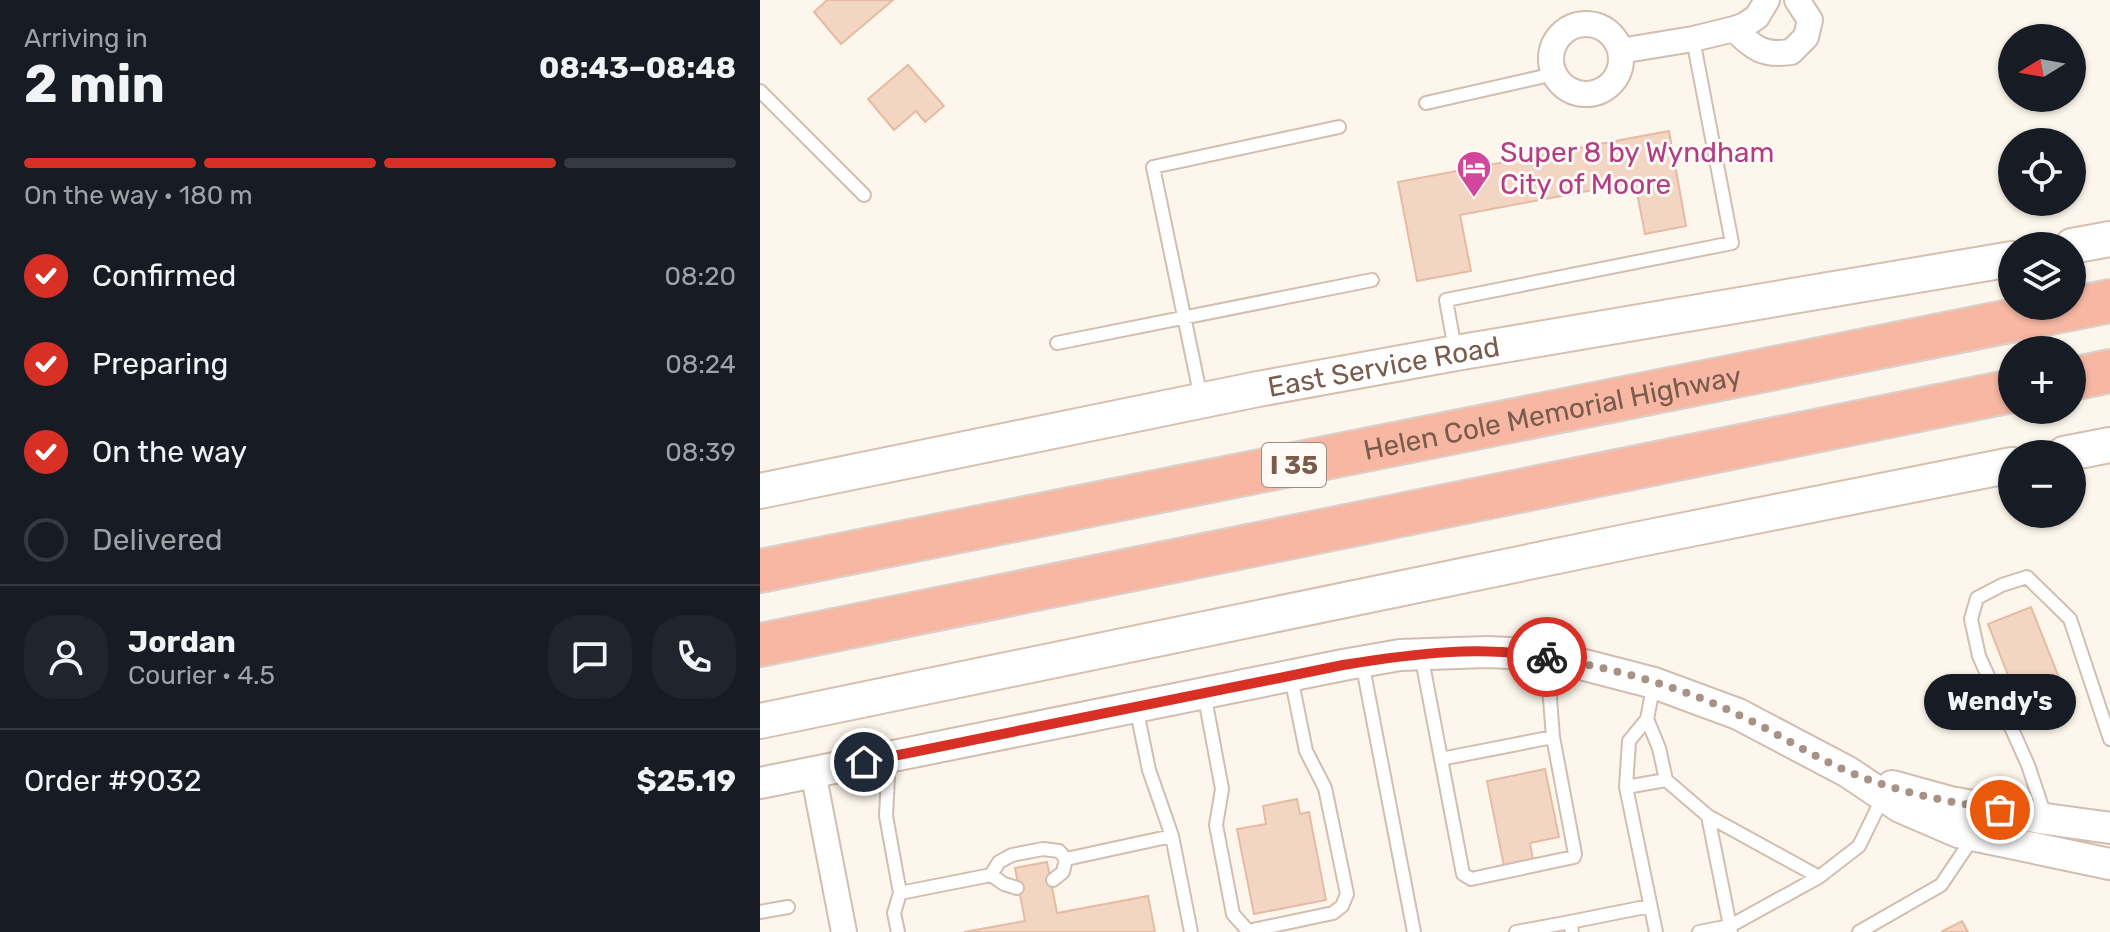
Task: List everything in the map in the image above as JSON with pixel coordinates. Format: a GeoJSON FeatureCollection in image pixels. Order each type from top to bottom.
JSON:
{"type":"FeatureCollection","features":[{"type":"Feature","properties":{"kind":"highway","name":"Helen Cole Memorial Highway"},"geometry":{"type":"LineString","coordinates":[[760,571],[2110,301]]}},
{"type":"Feature","properties":{"kind":"highway"},"geometry":{"type":"LineString","coordinates":[[2086,376],[2110,371]]}},
{"type":"Feature","properties":{"kind":"highway"},"geometry":{"type":"LineString","coordinates":[[760,645],[1998,394]]}},
{"type":"Feature","properties":{"kind":"main road"},"geometry":{"type":"LineString","coordinates":[[2086,243],[2110,239]]}},
{"type":"Feature","properties":{"kind":"main road","name":"East Service Road"},"geometry":{"type":"LineString","coordinates":[[760,491],[1201,401],[1456,353],[1998,261]]}},
{"type":"Feature","properties":{"kind":"main road"},"geometry":{"type":"LineString","coordinates":[[2086,450],[2110,445]]}},
{"type":"Feature","properties":{"kind":"main road"},"geometry":{"type":"LineString","coordinates":[[760,721],[1998,468]]}},
{"type":"Feature","properties":{"kind":"street"},"geometry":{"type":"LineString","coordinates":[[1620,51],[1693,39],[1743,26],[1757,17],[1767,0]]}},
{"type":"Feature","properties":{"kind":"street"},"geometry":{"type":"LineString","coordinates":[[1734,29],[1758,50],[1791,52],[1806,37],[1810,20],[1797,0]]}},
{"type":"Feature","properties":{"kind":"street"},"geometry":{"type":"LineString","coordinates":[[1586,24],[1599,26],[1610,33],[1620,51],[1620,69],[1615,78],[1608,87],[1596,93],[1584,95],[1570,91],[1554,74],[1553,48],[1569,27],[1586,24]]}},
{"type":"Feature","properties":{"kind":"street"},"geometry":{"type":"LineString","coordinates":[[760,783],[1362,662],[1421,654],[1530,654],[1654,683],[1738,714],[1848,772],[1900,807],[1958,832],[2110,864]]}},
{"type":"Feature","properties":{"kind":"street"},"geometry":{"type":"LineString","coordinates":[[813,772],[844,932]]}},
{"type":"Feature","properties":{"kind":"street"},"geometry":{"type":"LineString","coordinates":[[1848,772],[1916,794],[2110,828]]}},
{"type":"Feature","properties":{"kind":"lane"},"geometry":{"type":"LineString","coordinates":[[1456,353],[1446,300],[1732,243],[1693,39]]}},
{"type":"Feature","properties":{"kind":"lane"},"geometry":{"type":"LineString","coordinates":[[1426,103],[1554,74]]}},
{"type":"Feature","properties":{"kind":"lane"},"geometry":{"type":"LineString","coordinates":[[760,91],[864,195]]}},
{"type":"Feature","properties":{"kind":"lane"},"geometry":{"type":"LineString","coordinates":[[1201,401],[1153,167],[1339,127]]}},
{"type":"Feature","properties":{"kind":"lane"},"geometry":{"type":"LineString","coordinates":[[1057,343],[1372,280]]}},
{"type":"Feature","properties":{"kind":"lane"},"geometry":{"type":"LineString","coordinates":[[2046,819],[2028,765],[1979,656],[1971,619],[1977,598],[2027,577],[2070,619],[2110,739]]}},
{"type":"Feature","properties":{"kind":"lane"},"geometry":{"type":"LineString","coordinates":[[1421,654],[1463,874],[1471,879],[1572,859],[1575,854],[1553,737],[1550,699],[1552,658]]}},
{"type":"Feature","properties":{"kind":"lane"},"geometry":{"type":"LineString","coordinates":[[1362,662],[1414,932]]}},
{"type":"Feature","properties":{"kind":"lane"},"geometry":{"type":"LineString","coordinates":[[1204,693],[1222,789],[1216,825],[1233,914],[1248,931],[1333,913],[1342,906],[1347,894],[1325,788],[1306,751],[1291,676]]}},
{"type":"Feature","properties":{"kind":"lane"},"geometry":{"type":"LineString","coordinates":[[1654,683],[1647,719],[1629,741],[1626,787],[1656,932]]}},
{"type":"Feature","properties":{"kind":"lane"},"geometry":{"type":"LineString","coordinates":[[1136,707],[1149,770],[1172,836],[1191,932]]}},
{"type":"Feature","properties":{"kind":"lane"},"geometry":{"type":"LineString","coordinates":[[1647,719],[1659,748],[1666,780],[1708,816],[1819,877]]}},
{"type":"Feature","properties":{"kind":"lane"},"geometry":{"type":"LineString","coordinates":[[1441,759],[1553,737]]}},
{"type":"Feature","properties":{"kind":"lane"},"geometry":{"type":"LineString","coordinates":[[889,757],[886,816],[900,893],[894,913],[898,932]]}},
{"type":"Feature","properties":{"kind":"lane"},"geometry":{"type":"LineString","coordinates":[[1626,787],[1666,780]]}},
{"type":"Feature","properties":{"kind":"lane"},"geometry":{"type":"LineString","coordinates":[[1699,932],[1731,929],[1819,877],[1859,846],[1884,796]]}},
{"type":"Feature","properties":{"kind":"lane"},"geometry":{"type":"LineString","coordinates":[[1708,816],[1731,929]]}},
{"type":"Feature","properties":{"kind":"lane"},"geometry":{"type":"LineString","coordinates":[[1066,859],[1172,836]]}},
{"type":"Feature","properties":{"kind":"lane"},"geometry":{"type":"LineString","coordinates":[[1859,932],[1941,885],[1974,836]]}},
{"type":"Feature","properties":{"kind":"lane"},"geometry":{"type":"LineString","coordinates":[[991,875],[999,862],[1012,855],[1043,849],[1059,851],[1066,859]]}},
{"type":"Feature","properties":{"kind":"lane"},"geometry":{"type":"LineString","coordinates":[[1053,880],[1063,872],[1066,859]]}},
{"type":"Feature","properties":{"kind":"lane"},"geometry":{"type":"LineString","coordinates":[[900,893],[991,875],[1017,888]]}},
{"type":"Feature","properties":{"kind":"lane"},"geometry":{"type":"LineString","coordinates":[[1516,932],[1571,927],[1650,906]]}},
{"type":"Feature","properties":{"kind":"lane"},"geometry":{"type":"LineString","coordinates":[[760,912],[788,907]]}},
{"type":"Feature","properties":{"kind":"building"},"geometry":{"type":"Polygon","coordinates":[[[827,0],[893,0],[841,44],[814,12],[827,0]]]}},
{"type":"Feature","properties":{"kind":"building"},"geometry":{"type":"Polygon","coordinates":[[[908,65],[944,106],[925,122],[916,111],[894,130],[868,99],[908,65]]]}},
{"type":"Feature","properties":{"kind":"building","name":"Super 8 by Wyndham City of Moore"},"geometry":{"type":"Polygon","coordinates":[[[1669,131],[1686,226],[1645,234],[1635,182],[1460,215],[1471,271],[1417,281],[1398,182],[1669,131]]]}},
{"type":"Feature","properties":{"kind":"building"},"geometry":{"type":"Polygon","coordinates":[[[2031,607],[2067,698],[2024,716],[1988,624],[2031,607]]]}},
{"type":"Feature","properties":{"kind":"building"},"geometry":{"type":"Polygon","coordinates":[[[1545,769],[1559,837],[1530,843],[1533,860],[1504,866],[1487,781],[1545,769]]]}},
{"type":"Feature","properties":{"kind":"building"},"geometry":{"type":"Polygon","coordinates":[[[1297,799],[1300,814],[1309,812],[1326,900],[1254,914],[1237,829],[1266,824],[1263,806],[1297,799]]]}},
{"type":"Feature","properties":{"kind":"building"},"geometry":{"type":"Polygon","coordinates":[[[1047,862],[1057,913],[1148,896],[1155,932],[964,932],[1025,921],[1015,868],[1047,862]]]}},
{"type":"Feature","properties":{"kind":"building"},"geometry":{"type":"Polygon","coordinates":[[[1962,921],[1968,932],[1941,932],[1962,921]]]}},
{"type":"Feature","properties":{"kind":"way so far"},"geometry":{"type":"LineString","coordinates":[[1547,657],[1654,683],[1695,697],[1738,714],[1848,772],[1916,794],[2000,810]]}},
{"type":"Feature","properties":{"kind":"place","name":"Super 8 by Wyndham City of Moore"},"geometry":{"type":"Point","coordinates":[1474,199]}},
{"type":"Feature","properties":{"kind":"place","name":"Wendy's"},"geometry":{"type":"Point","coordinates":[2000,810]}},
{"type":"Feature","properties":{"kind":"route"},"geometry":{"type":"LineString","coordinates":[[864,762],[1400,655],[1487,652],[1547,657]]}}]}
